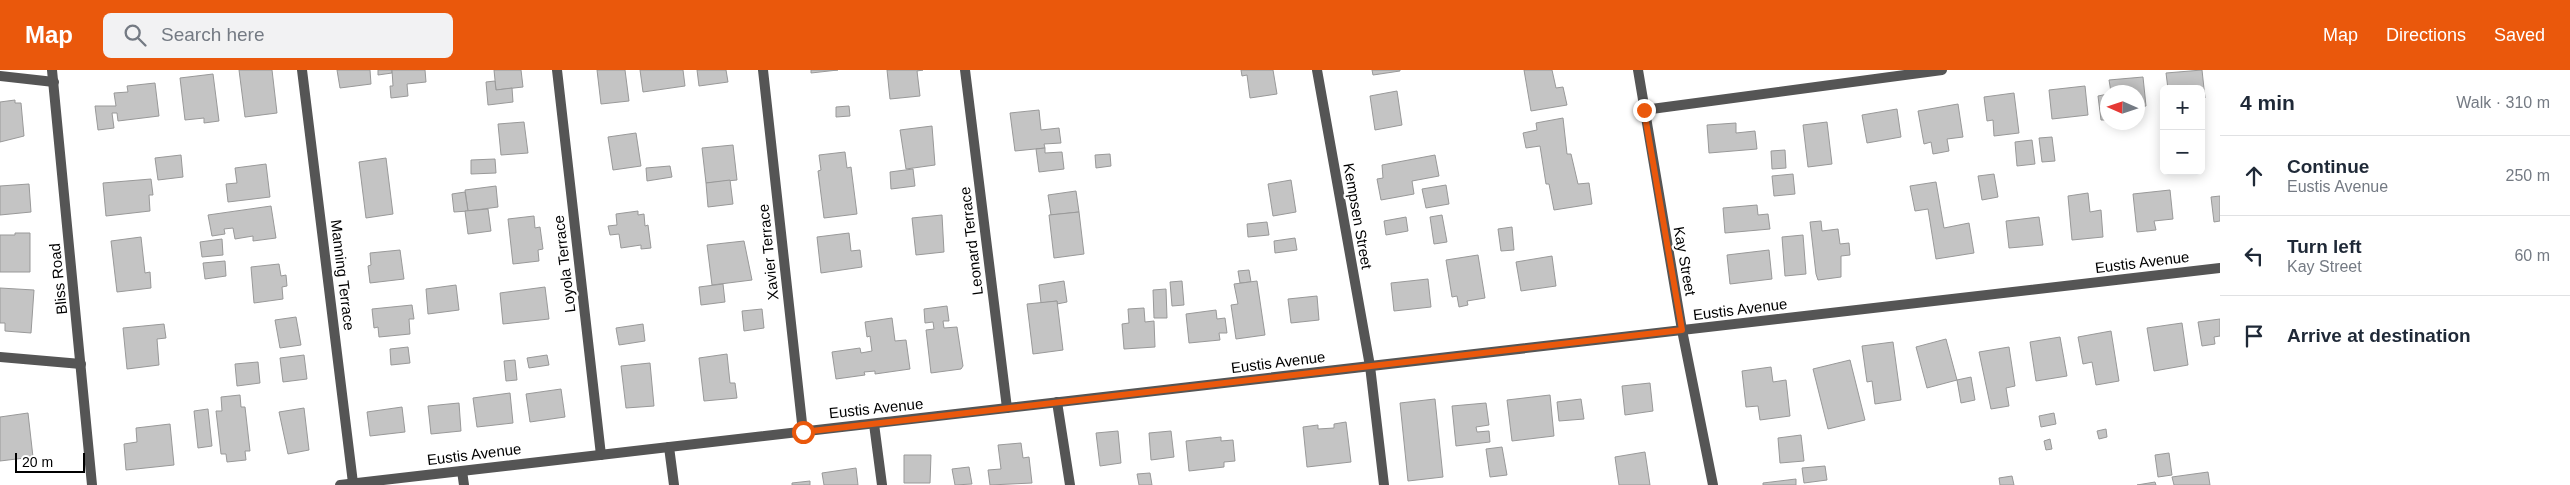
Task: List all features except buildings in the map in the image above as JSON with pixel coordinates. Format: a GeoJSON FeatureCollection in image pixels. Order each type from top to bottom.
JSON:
{"type":"FeatureCollection","features":[{"type":"Feature","properties":{"kind":"street","name":"Bliss Road"},"geometry":{"type":"LineString","coordinates":[[52,70],[92,485]]}},
{"type":"Feature","properties":{"kind":"street","name":"Manning Terrace"},"geometry":{"type":"LineString","coordinates":[[302,70],[353,484]]}},
{"type":"Feature","properties":{"kind":"street","name":"Loyola Terrace"},"geometry":{"type":"LineString","coordinates":[[557,70],[601,455]]}},
{"type":"Feature","properties":{"kind":"street","name":"Xavier Terrace"},"geometry":{"type":"LineString","coordinates":[[763,70],[803,432]]}},
{"type":"Feature","properties":{"kind":"street","name":"Leonard Terrace"},"geometry":{"type":"LineString","coordinates":[[966,70],[1006,408]]}},
{"type":"Feature","properties":{"kind":"street","name":"Kempsen Street"},"geometry":{"type":"LineString","coordinates":[[1317,70],[1370,366],[1384,485]]}},
{"type":"Feature","properties":{"kind":"street","name":"Kay Street"},"geometry":{"type":"LineString","coordinates":[[1638,70],[1682,330],[1713,485]]}},
{"type":"Feature","properties":{"kind":"street"},"geometry":{"type":"LineString","coordinates":[[1644,110],[1912,72],[1942,70]]}},
{"type":"Feature","properties":{"kind":"street"},"geometry":{"type":"LineString","coordinates":[[0,76],[54,82]]}},
{"type":"Feature","properties":{"kind":"street","name":"Eustis Avenue"},"geometry":{"type":"LineString","coordinates":[[340,485],[2220,268]]}},
{"type":"Feature","properties":{"kind":"street"},"geometry":{"type":"LineString","coordinates":[[0,357],[81,364]]}},
{"type":"Feature","properties":{"kind":"street"},"geometry":{"type":"LineString","coordinates":[[1057,402],[1070,485]]}},
{"type":"Feature","properties":{"kind":"street"},"geometry":{"type":"LineString","coordinates":[[874,424],[882,485]]}},
{"type":"Feature","properties":{"kind":"street"},"geometry":{"type":"LineString","coordinates":[[669,447],[674,485]]}},
{"type":"Feature","properties":{"kind":"street"},"geometry":{"type":"LineString","coordinates":[[462,471],[464,485]]}},
{"type":"Feature","properties":{"kind":"route"},"geometry":{"type":"LineString","coordinates":[[803,432],[1682,330],[1644,110]]}}]}
